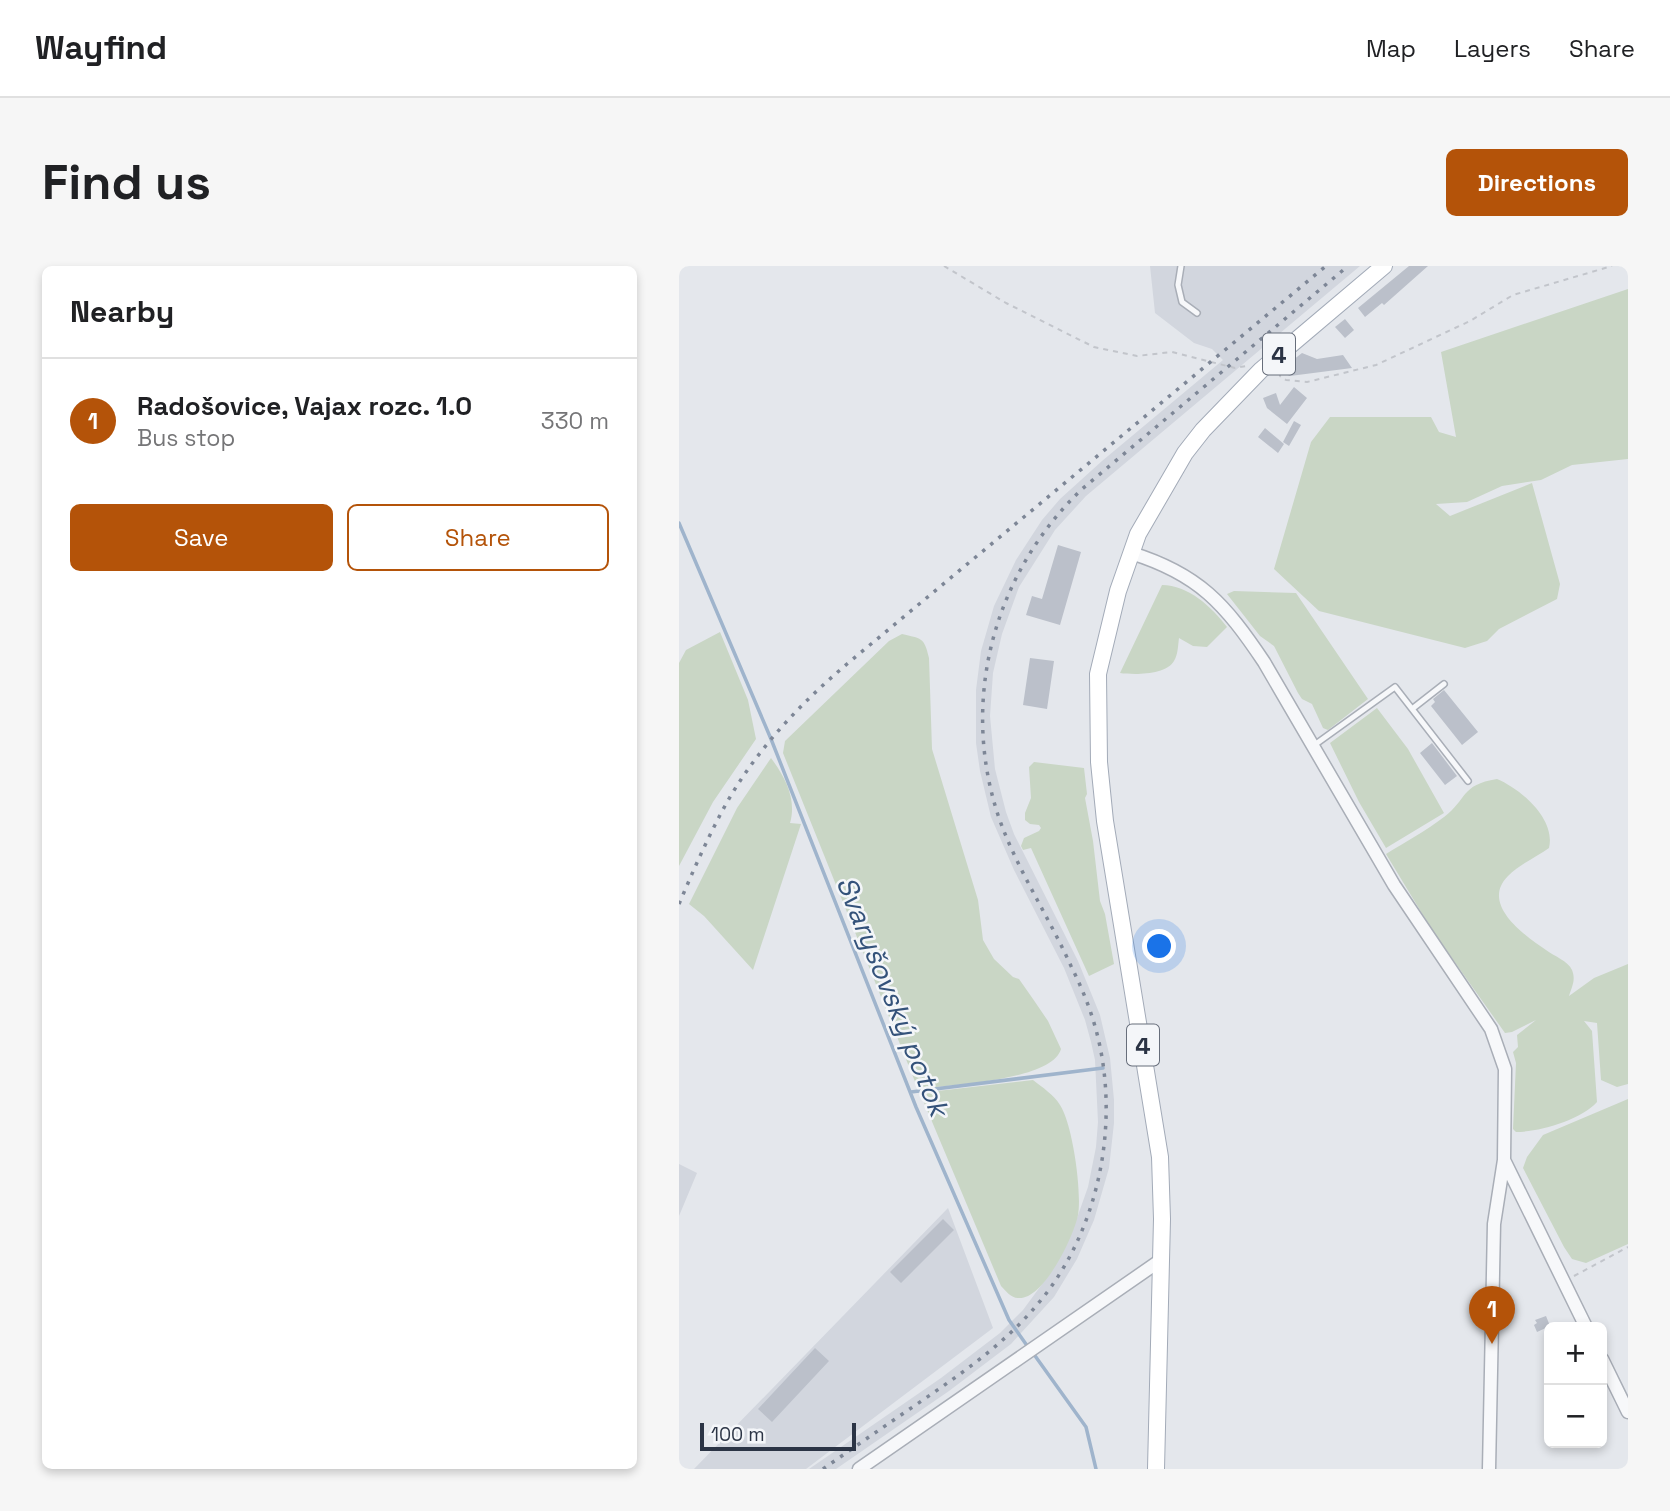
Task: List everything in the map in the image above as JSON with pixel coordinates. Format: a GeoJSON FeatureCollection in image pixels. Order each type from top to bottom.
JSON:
{"type":"FeatureCollection","features":[{"type":"Feature","properties":{"kind":"main road","name":"4"},"geometry":{"type":"LineString","coordinates":[[1156,1469],[1161,1195],[1156,1130],[1105,821],[1099,762],[1098,674],[1118,591],[1131,553],[1149,513],[1185,453],[1203,430],[1261,370],[1384,266]]}},
{"type":"Feature","properties":{"kind":"street"},"geometry":{"type":"LineString","coordinates":[[1131,553],[1179,571],[1228,612],[1264,662],[1394,885],[1491,1029],[1505,1069],[1504,1160],[1494,1224],[1489,1469]]}},
{"type":"Feature","properties":{"kind":"street"},"geometry":{"type":"LineString","coordinates":[[1504,1160],[1584,1322]]}},
{"type":"Feature","properties":{"kind":"street"},"geometry":{"type":"LineString","coordinates":[[859,1469],[1161,1260]]}},
{"type":"Feature","properties":{"kind":"street"},"geometry":{"type":"LineString","coordinates":[[1607,1369],[1628,1412]]}},
{"type":"Feature","properties":{"kind":"lane"},"geometry":{"type":"LineString","coordinates":[[1181,266],[1178,285],[1182,302],[1197,313]]}},
{"type":"Feature","properties":{"kind":"lane"},"geometry":{"type":"LineString","coordinates":[[1412,709],[1444,684]]}},
{"type":"Feature","properties":{"kind":"lane"},"geometry":{"type":"LineString","coordinates":[[1313,746],[1395,687],[1468,781]]}},
{"type":"Feature","properties":{"kind":"path"},"geometry":{"type":"LineString","coordinates":[[943,266],[1006,303],[1094,347],[1137,356],[1172,352],[1235,368],[1253,364]]}},
{"type":"Feature","properties":{"kind":"path"},"geometry":{"type":"LineString","coordinates":[[1280,370],[1280,376],[1286,380],[1307,382],[1376,365],[1470,321],[1513,295],[1612,266]]}},
{"type":"Feature","properties":{"kind":"path"},"geometry":{"type":"LineString","coordinates":[[1564,1281],[1628,1247]]}},
{"type":"Feature","properties":{"kind":"shaded area"},"geometry":{"type":"Polygon","coordinates":[[[1150,266],[1360,266],[1086,496],[1055,530],[1019,587],[1002,634],[993,673],[990,716],[995,769],[1014,834],[1078,961],[1100,1015],[1110,1058],[1114,1100],[1109,1168],[1094,1220],[1077,1259],[1054,1297],[1011,1344],[949,1391],[836,1469],[809,1469],[941,1378],[1000,1333],[1023,1310],[1051,1272],[1072,1232],[1088,1187],[1098,1122],[1095,1060],[1091,1042],[1064,968],[1014,870],[991,817],[976,743],[976,690],[981,651],[994,606],[1016,560],[1042,520],[1060,499],[1102,461],[1223,360],[1212,349],[1194,343],[1155,313],[1150,266]]]}},
{"type":"Feature","properties":{"kind":"shaded area"},"geometry":{"type":"Polygon","coordinates":[[[679,1164],[697,1173],[679,1216],[679,1164]]]}},
{"type":"Feature","properties":{"kind":"shaded area"},"geometry":{"type":"Polygon","coordinates":[[[948,1208],[993,1328],[806,1469],[694,1469],[948,1208]]]}},
{"type":"Feature","properties":{"kind":"green space"},"geometry":{"type":"Polygon","coordinates":[[[1628,289],[1628,459],[1572,465],[1541,480],[1502,486],[1467,502],[1436,504],[1450,516],[1532,483],[1560,584],[1557,599],[1499,629],[1487,641],[1465,648],[1319,611],[1274,569],[1311,442],[1330,417],[1431,417],[1439,432],[1456,437],[1441,352],[1628,289]]]}},
{"type":"Feature","properties":{"kind":"green space"},"geometry":{"type":"Polygon","coordinates":[[[1162,585],[1181,589],[1199,598],[1227,627],[1207,647],[1193,646],[1179,638],[1175,659],[1164,669],[1142,674],[1120,673],[1162,585]]]}},
{"type":"Feature","properties":{"kind":"green space"},"geometry":{"type":"Polygon","coordinates":[[[1234,591],[1296,593],[1368,699],[1328,730],[1323,728],[1312,704],[1302,699],[1298,693],[1274,646],[1260,636],[1227,594],[1234,591]]]}},
{"type":"Feature","properties":{"kind":"green space"},"geometry":{"type":"Polygon","coordinates":[[[720,632],[748,700],[756,739],[713,802],[679,866],[679,663],[686,650],[720,632]]]}},
{"type":"Feature","properties":{"kind":"green space"},"geometry":{"type":"Polygon","coordinates":[[[902,634],[921,640],[929,658],[932,749],[978,900],[983,940],[994,959],[1013,977],[1019,979],[1048,1021],[1061,1049],[1054,1060],[1020,1075],[918,1089],[783,753],[785,741],[889,641],[902,634]]]}},
{"type":"Feature","properties":{"kind":"green space"},"geometry":{"type":"Polygon","coordinates":[[[1377,708],[1408,749],[1444,813],[1386,848],[1359,802],[1330,743],[1377,708]]]}},
{"type":"Feature","properties":{"kind":"green space"},"geometry":{"type":"Polygon","coordinates":[[[771,758],[791,797],[790,823],[801,824],[753,970],[704,916],[689,904],[737,808],[771,758]]]}},
{"type":"Feature","properties":{"kind":"green space"},"geometry":{"type":"Polygon","coordinates":[[[1034,762],[1084,768],[1087,794],[1085,798],[1100,901],[1114,964],[1089,976],[1031,848],[1023,850],[1021,846],[1024,838],[1041,828],[1025,820],[1031,798],[1029,767],[1034,762]]]}},
{"type":"Feature","properties":{"kind":"green space"},"geometry":{"type":"Polygon","coordinates":[[[1497,779],[1535,806],[1550,837],[1549,848],[1512,872],[1501,887],[1499,897],[1508,918],[1527,936],[1570,967],[1574,980],[1569,996],[1594,978],[1628,964],[1628,1084],[1617,1087],[1601,1080],[1597,1023],[1584,1021],[1592,1031],[1597,1102],[1570,1119],[1548,1127],[1516,1132],[1513,1129],[1516,1063],[1513,1052],[1518,1047],[1517,1035],[1536,1020],[1505,1033],[1432,930],[1386,854],[1444,817],[1470,789],[1497,779]]]}},
{"type":"Feature","properties":{"kind":"green space"},"geometry":{"type":"Polygon","coordinates":[[[1033,1080],[1055,1098],[1065,1115],[1075,1159],[1079,1205],[1075,1225],[1056,1266],[1037,1289],[1028,1296],[1015,1298],[1001,1286],[920,1093],[1033,1080]]]}},
{"type":"Feature","properties":{"kind":"green space"},"geometry":{"type":"Polygon","coordinates":[[[1628,1099],[1628,1244],[1586,1263],[1572,1259],[1523,1168],[1527,1157],[1543,1135],[1628,1099]]]}},
{"type":"Feature","properties":{"kind":"building"},"geometry":{"type":"Polygon","coordinates":[[[1409,266],[1428,266],[1384,305],[1382,303],[1365,317],[1358,308],[1409,266]]]}},
{"type":"Feature","properties":{"kind":"building"},"geometry":{"type":"Polygon","coordinates":[[[1345,319],[1354,330],[1345,338],[1335,327],[1345,319]]]}},
{"type":"Feature","properties":{"kind":"building"},"geometry":{"type":"Polygon","coordinates":[[[1302,353],[1317,359],[1343,355],[1352,368],[1290,376],[1285,374],[1284,367],[1302,353]]]}},
{"type":"Feature","properties":{"kind":"building"},"geometry":{"type":"Polygon","coordinates":[[[1294,387],[1307,398],[1287,424],[1267,408],[1263,398],[1276,393],[1280,405],[1294,387]]]}},
{"type":"Feature","properties":{"kind":"building"},"geometry":{"type":"Polygon","coordinates":[[[1294,421],[1301,425],[1289,446],[1283,442],[1294,421]]]}},
{"type":"Feature","properties":{"kind":"building"},"geometry":{"type":"Polygon","coordinates":[[[1265,428],[1284,444],[1278,453],[1258,437],[1265,428]]]}},
{"type":"Feature","properties":{"kind":"building"},"geometry":{"type":"Polygon","coordinates":[[[1058,545],[1081,552],[1060,625],[1026,615],[1032,596],[1042,599],[1058,545]]]}},
{"type":"Feature","properties":{"kind":"building"},"geometry":{"type":"Polygon","coordinates":[[[1030,658],[1054,661],[1047,709],[1023,705],[1030,658]]]}},
{"type":"Feature","properties":{"kind":"building"},"geometry":{"type":"Polygon","coordinates":[[[1444,690],[1478,732],[1462,745],[1431,706],[1435,702],[1433,699],[1444,690]]]}},
{"type":"Feature","properties":{"kind":"building"},"geometry":{"type":"Polygon","coordinates":[[[1432,743],[1457,776],[1445,785],[1420,753],[1432,743]]]}},
{"type":"Feature","properties":{"kind":"building"},"geometry":{"type":"Polygon","coordinates":[[[943,1219],[954,1230],[901,1283],[890,1272],[943,1219]]]}},
{"type":"Feature","properties":{"kind":"building"},"geometry":{"type":"Polygon","coordinates":[[[1546,1316],[1548,1322],[1544,1322],[1544,1329],[1537,1332],[1535,1320],[1546,1316]]]}},
{"type":"Feature","properties":{"kind":"building"},"geometry":{"type":"Polygon","coordinates":[[[815,1348],[829,1361],[772,1422],[758,1409],[815,1348]]]}},
{"type":"Feature","properties":{"kind":"waterway","name":"Svaryšovský potok"},"geometry":{"type":"LineString","coordinates":[[679,523],[771,739],[916,1107],[1009,1320],[1028,1347]]}},
{"type":"Feature","properties":{"kind":"waterway"},"geometry":{"type":"LineString","coordinates":[[911,1092],[1103,1068]]}},
{"type":"Feature","properties":{"kind":"waterway","name":"Svaryšovský potok"},"geometry":{"type":"LineString","coordinates":[[1033,1353],[1086,1427],[1096,1469]]}},
{"type":"Feature","properties":{"kind":"railway"},"geometry":{"type":"LineString","coordinates":[[679,904],[729,798],[774,736],[809,699],[847,664],[1326,266]]}},
{"type":"Feature","properties":{"kind":"railway"},"geometry":{"type":"LineString","coordinates":[[823,1469],[972,1365],[1018,1326],[1064,1268],[1091,1207],[1099,1174],[1105,1141],[1106,1108],[1097,1032],[1075,975],[1005,835],[987,771],[983,727],[985,683],[993,640],[1006,599],[1026,560],[1051,523],[1081,490],[1348,266]]}},
{"type":"Feature","properties":{"kind":"place","name":"Radošovice, Vajax rozc. 1.0"},"geometry":{"type":"Point","coordinates":[1492,1344]}}]}
